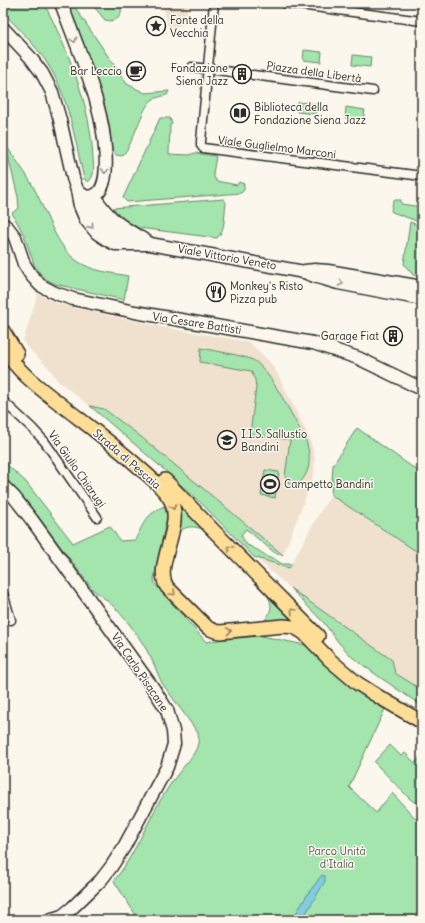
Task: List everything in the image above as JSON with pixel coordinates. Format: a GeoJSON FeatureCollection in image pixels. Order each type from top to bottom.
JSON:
{"type":"FeatureCollection","features":[{"type":"Feature","properties":{"kind":"main road","name":"Strada di Pescaia"},"geometry":{"type":"LineString","coordinates":[[3,331],[16,353],[34,372],[147,463],[345,662],[371,682],[422,713]]}},
{"type":"Feature","properties":{"kind":"main road","name":"Strada di Pescaia"},"geometry":{"type":"LineString","coordinates":[[3,348],[31,381],[132,460],[169,497],[173,504],[175,516],[163,573],[164,582],[167,587],[208,628],[220,632],[283,626],[297,628],[357,683],[379,698],[422,722]]}},
{"type":"Feature","properties":{"kind":"street"},"geometry":{"type":"LineString","coordinates":[[61,3],[95,96],[99,111],[106,160],[106,175],[95,194],[83,196],[77,190]]}},
{"type":"Feature","properties":{"kind":"street","name":"Viale Guglielmo Marconi"},"geometry":{"type":"LineString","coordinates":[[214,3],[201,141],[201,146],[203,148],[422,176]]}},
{"type":"Feature","properties":{"kind":"street"},"geometry":{"type":"LineString","coordinates":[[284,3],[422,21]]}},
{"type":"Feature","properties":{"kind":"street","name":"Viale Vittorio Veneto"},"geometry":{"type":"LineString","coordinates":[[3,28],[26,51],[52,92],[80,206],[84,216],[97,233],[108,241],[115,244],[150,244],[304,272],[320,278],[345,284],[422,300]]}},
{"type":"Feature","properties":{"kind":"street"},"geometry":{"type":"LineString","coordinates":[[192,67],[232,72]]}},
{"type":"Feature","properties":{"kind":"street","name":"Piazza della Libertà"},"geometry":{"type":"LineString","coordinates":[[253,75],[373,91]]}},
{"type":"Feature","properties":{"kind":"street","name":"Viale Vittorio Veneto"},"geometry":{"type":"LineString","coordinates":[[95,194],[94,214],[101,223],[109,230],[135,243]]}},
{"type":"Feature","properties":{"kind":"street","name":"Viale Vittorio Veneto"},"geometry":{"type":"LineString","coordinates":[[95,194],[103,210],[114,221],[150,244]]}},
{"type":"Feature","properties":{"kind":"street","name":"Via Cesare Battisti"},"geometry":{"type":"LineString","coordinates":[[3,224],[11,230],[15,237],[24,264],[31,276],[40,285],[55,293],[73,299],[162,318],[313,343],[358,358],[422,389]]}},
{"type":"Feature","properties":{"kind":"street","name":"Viale Vittorio Veneto"},"geometry":{"type":"LineString","coordinates":[[304,272],[315,270],[328,271],[422,287]]}},
{"type":"Feature","properties":{"kind":"street","name":"Via Giulio Chiarugi"},"geometry":{"type":"LineString","coordinates":[[3,401],[45,442],[97,516]]}},
{"type":"Feature","properties":{"kind":"street","name":"Via Carlo Pisacane"},"geometry":{"type":"LineString","coordinates":[[3,486],[14,497],[32,520],[153,688],[169,714],[174,731],[174,744],[167,767],[118,858],[101,880],[72,908],[62,916],[49,920]]}},
{"type":"Feature","properties":{"kind":"street"},"geometry":{"type":"LineString","coordinates":[[3,593],[11,620]]}},
{"type":"Feature","properties":{"kind":"shaded area"},"geometry":{"type":"Polygon","coordinates":[[[162,3],[188,3],[183,24],[178,26],[168,26],[162,3]]]}},
{"type":"Feature","properties":{"kind":"shaded area","name":"I.I.S. Sallustio Bandini"},"geometry":{"type":"Polygon","coordinates":[[[38,293],[58,304],[162,327],[249,342],[269,361],[277,373],[306,431],[315,459],[314,472],[310,486],[283,555],[140,436],[104,409],[90,406],[58,381],[49,368],[26,346],[23,341],[38,293]]]}},
{"type":"Feature","properties":{"kind":"shaded area"},"geometry":{"type":"Polygon","coordinates":[[[331,495],[422,555],[422,690],[395,673],[392,660],[290,588],[254,557],[289,568],[331,495]]]}},
{"type":"Feature","properties":{"kind":"green space"},"geometry":{"type":"Polygon","coordinates":[[[3,3],[44,3],[53,21],[70,59],[88,119],[94,168],[93,175],[88,182],[84,179],[66,104],[55,76],[37,49],[3,12],[3,3]]]}},
{"type":"Feature","properties":{"kind":"green space"},"geometry":{"type":"Polygon","coordinates":[[[67,3],[72,3],[127,84],[145,93],[169,91],[167,95],[154,99],[148,104],[130,143],[122,156],[116,155],[112,150],[109,124],[102,97],[67,3]]]}},
{"type":"Feature","properties":{"kind":"green space"},"geometry":{"type":"Polygon","coordinates":[[[91,3],[119,3],[121,11],[120,15],[115,20],[105,20],[91,3]]]}},
{"type":"Feature","properties":{"kind":"green space"},"geometry":{"type":"Polygon","coordinates":[[[304,50],[322,52],[321,62],[303,60],[304,50]]]}},
{"type":"Feature","properties":{"kind":"green space"},"geometry":{"type":"Polygon","coordinates":[[[353,55],[371,57],[370,67],[352,65],[353,55]]]}},
{"type":"Feature","properties":{"kind":"green space"},"geometry":{"type":"Polygon","coordinates":[[[298,102],[316,104],[315,114],[297,112],[298,102]]]}},
{"type":"Feature","properties":{"kind":"green space"},"geometry":{"type":"Polygon","coordinates":[[[346,107],[365,110],[363,120],[345,118],[346,107]]]}},
{"type":"Feature","properties":{"kind":"green space"},"geometry":{"type":"Polygon","coordinates":[[[160,118],[170,118],[172,124],[170,125],[169,154],[189,155],[195,153],[216,156],[213,174],[216,181],[237,185],[239,182],[244,184],[244,190],[241,193],[127,202],[123,198],[160,118]]]}},
{"type":"Feature","properties":{"kind":"green space"},"geometry":{"type":"Polygon","coordinates":[[[5,144],[32,184],[54,232],[67,251],[84,265],[100,271],[128,276],[124,300],[55,284],[44,278],[35,267],[24,235],[12,213],[19,208],[18,197],[5,144]]]}},
{"type":"Feature","properties":{"kind":"green space"},"geometry":{"type":"Polygon","coordinates":[[[224,199],[226,203],[224,222],[222,231],[217,238],[139,228],[124,220],[113,208],[224,199]]]}},
{"type":"Feature","properties":{"kind":"green space"},"geometry":{"type":"Polygon","coordinates":[[[401,200],[401,204],[422,207],[422,223],[392,212],[393,201],[401,200]]]}},
{"type":"Feature","properties":{"kind":"green space"},"geometry":{"type":"Polygon","coordinates":[[[410,222],[422,227],[422,277],[413,275],[404,264],[410,222]]]}},
{"type":"Feature","properties":{"kind":"green space"},"geometry":{"type":"Polygon","coordinates":[[[201,348],[248,358],[260,365],[267,373],[305,438],[309,452],[309,466],[307,472],[299,483],[292,488],[285,476],[290,440],[250,434],[256,387],[251,371],[200,362],[201,348]]]}},
{"type":"Feature","properties":{"kind":"green space"},"geometry":{"type":"Polygon","coordinates":[[[90,406],[104,409],[140,436],[283,555],[275,553],[246,529],[241,535],[247,545],[282,564],[292,564],[289,568],[254,557],[204,506],[90,406]]]}},
{"type":"Feature","properties":{"kind":"green space"},"geometry":{"type":"Polygon","coordinates":[[[357,428],[422,474],[422,555],[331,495],[333,465],[357,428]]]}},
{"type":"Feature","properties":{"kind":"green space","name":"Parco Unità d'Italia"},"geometry":{"type":"Polygon","coordinates":[[[3,461],[26,482],[73,543],[110,526],[120,541],[135,540],[149,516],[164,506],[167,516],[155,573],[155,584],[206,642],[257,635],[310,646],[350,687],[385,709],[349,787],[376,813],[392,793],[419,822],[422,832],[422,920],[139,920],[114,881],[132,854],[171,783],[194,753],[198,744],[198,733],[162,683],[152,660],[134,630],[111,604],[93,590],[25,499],[3,476],[3,461]]]}},
{"type":"Feature","properties":{"kind":"green space","name":"Campetto Bandini"},"geometry":{"type":"Polygon","coordinates":[[[265,470],[279,472],[275,498],[261,495],[265,470]]]}},
{"type":"Feature","properties":{"kind":"green space"},"geometry":{"type":"Polygon","coordinates":[[[174,497],[206,530],[189,527],[182,529],[179,532],[180,510],[174,497]]]}},
{"type":"Feature","properties":{"kind":"green space"},"geometry":{"type":"Polygon","coordinates":[[[290,588],[392,660],[395,673],[422,690],[422,706],[352,657],[324,623],[290,588]]]}},
{"type":"Feature","properties":{"kind":"green space"},"geometry":{"type":"Polygon","coordinates":[[[263,590],[302,627],[263,622],[269,614],[271,606],[269,598],[263,590]]]}},
{"type":"Feature","properties":{"kind":"green space"},"geometry":{"type":"Polygon","coordinates":[[[390,745],[401,756],[405,753],[415,763],[422,756],[422,804],[414,802],[409,798],[374,762],[390,745]]]}},
{"type":"Feature","properties":{"kind":"water"},"geometry":{"type":"Polygon","coordinates":[[[322,875],[325,876],[325,881],[302,920],[292,920],[309,892],[322,875]]]}},
{"type":"Feature","properties":{"kind":"tunnel"},"geometry":{"type":"LineString","coordinates":[[232,72],[253,75]]}},
{"type":"Feature","properties":{"kind":"place","name":"Fonte della Vecchia"},"geometry":{"type":"Point","coordinates":[156,26]}},
{"type":"Feature","properties":{"kind":"place","name":"Bar Leccio"},"geometry":{"type":"Point","coordinates":[136,71]}},
{"type":"Feature","properties":{"kind":"place","name":"Fondazione Siena Jazz"},"geometry":{"type":"Point","coordinates":[242,74]}},
{"type":"Feature","properties":{"kind":"place","name":"Biblioteca della Fondazione Siena Jazz"},"geometry":{"type":"Point","coordinates":[240,113]}},
{"type":"Feature","properties":{"kind":"place","name":"Monkey's Risto Pizza pub"},"geometry":{"type":"Point","coordinates":[216,292]}},
{"type":"Feature","properties":{"kind":"place","name":"Garage Fiat"},"geometry":{"type":"Point","coordinates":[393,336]}},
{"type":"Feature","properties":{"kind":"place","name":"I.I.S. Sallustio Bandini"},"geometry":{"type":"Point","coordinates":[227,440]}},
{"type":"Feature","properties":{"kind":"place","name":"Campetto Bandini"},"geometry":{"type":"Point","coordinates":[270,484]}}]}
